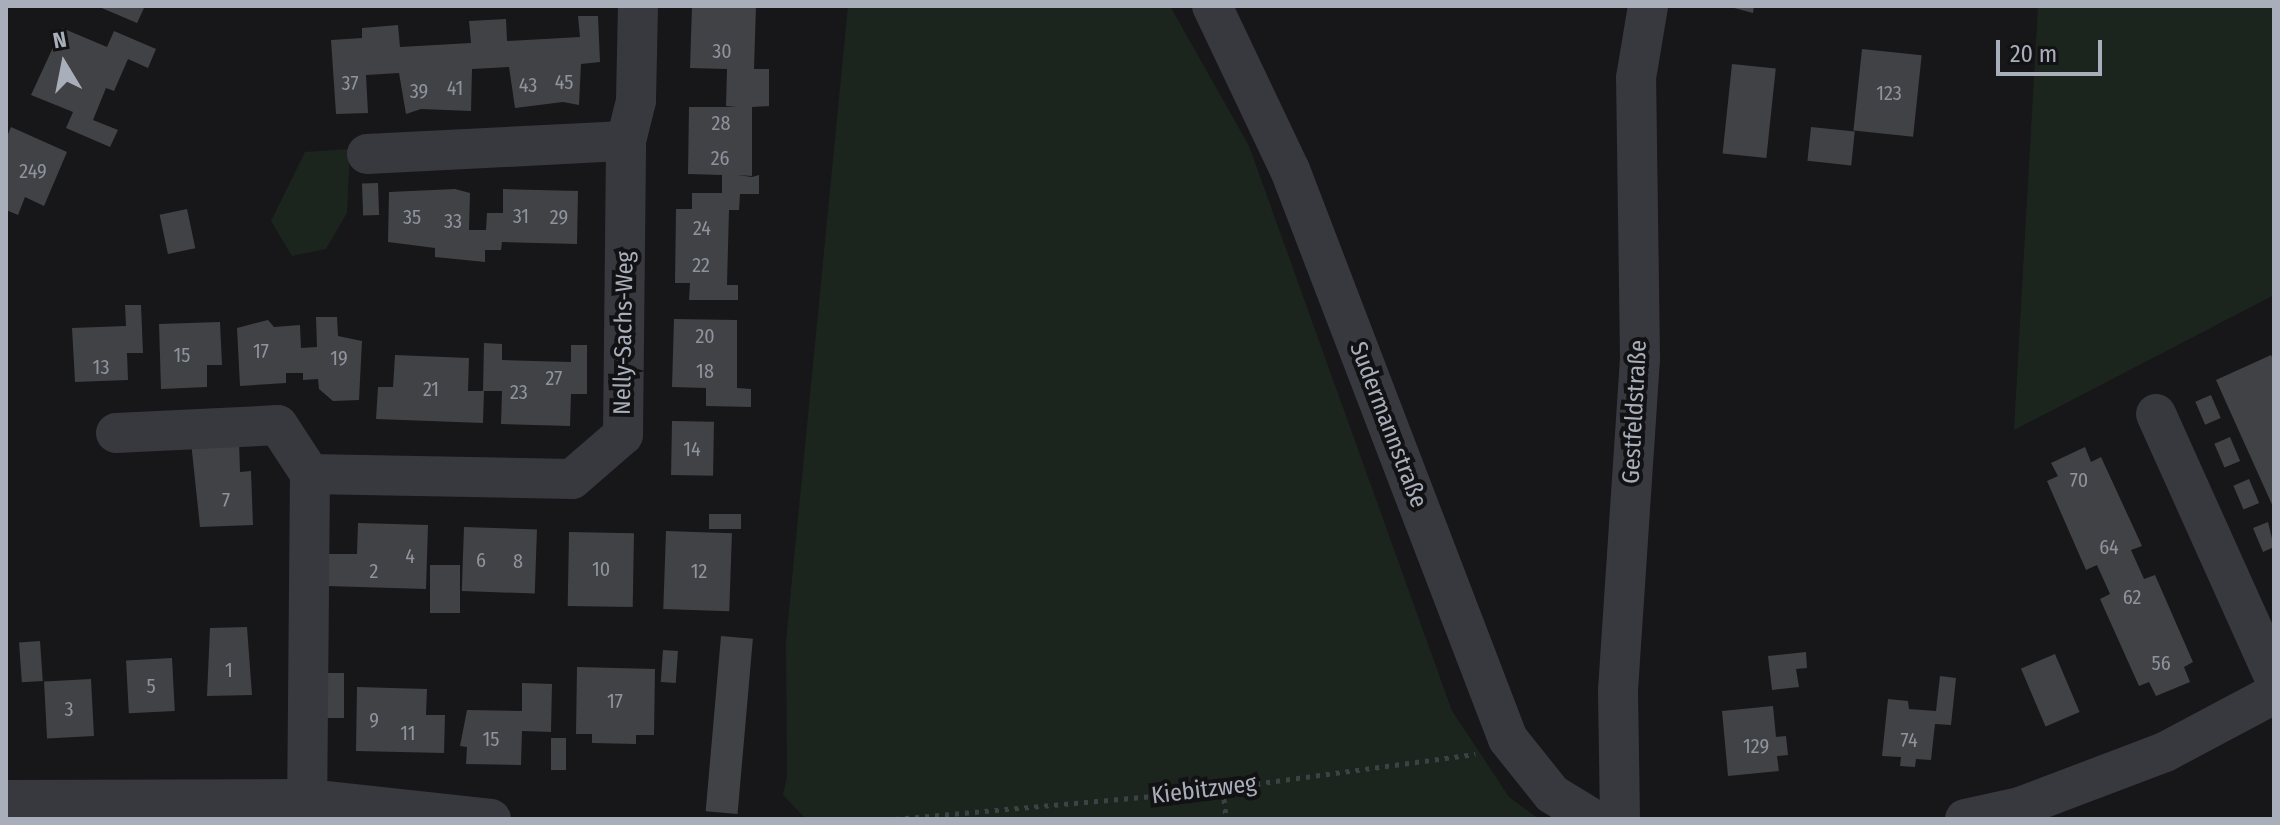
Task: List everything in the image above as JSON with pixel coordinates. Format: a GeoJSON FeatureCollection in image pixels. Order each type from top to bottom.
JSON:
{"type":"FeatureCollection","features":[{"type":"Feature","properties":{"kind":"street","name":"Nelly-Sachs-Weg"},"geometry":{"type":"LineString","coordinates":[[310,474],[572,479],[623,435],[626,141],[636,101],[638,6]]}},
{"type":"Feature","properties":{"kind":"street","name":"Sudermannstraße"},"geometry":{"type":"LineString","coordinates":[[1212,6],[1290,170],[1508,739],[1552,794],[1593,819]]}},
{"type":"Feature","properties":{"kind":"street","name":"Gestfeldstraße"},"geometry":{"type":"LineString","coordinates":[[1620,819],[1618,690],[1640,358],[1636,78],[1648,6]]}},
{"type":"Feature","properties":{"kind":"street"},"geometry":{"type":"LineString","coordinates":[[367,154],[626,141]]}},
{"type":"Feature","properties":{"kind":"street"},"geometry":{"type":"LineString","coordinates":[[2156,414],[2274,676]]}},
{"type":"Feature","properties":{"kind":"street"},"geometry":{"type":"LineString","coordinates":[[116,433],[278,425],[310,474],[307,799]]}},
{"type":"Feature","properties":{"kind":"street"},"geometry":{"type":"LineString","coordinates":[[1965,819],[2020,813],[2165,752],[2274,694]]}},
{"type":"Feature","properties":{"kind":"street"},"geometry":{"type":"LineString","coordinates":[[6,800],[307,799],[491,819]]}},
{"type":"Feature","properties":{"kind":"path","name":"Kiebitzweg"},"geometry":{"type":"LineString","coordinates":[[895,819],[1223,789],[1475,754],[1508,739]]}},
{"type":"Feature","properties":{"kind":"path"},"geometry":{"type":"LineString","coordinates":[[1223,789],[1226,819]]}},
{"type":"Feature","properties":{"kind":"shaded area"},"geometry":{"type":"Polygon","coordinates":[[[848,6],[1170,6],[1249,146],[1452,711],[1509,797],[1539,819],[806,819],[783,795],[787,777],[786,641],[848,6]]]}},
{"type":"Feature","properties":{"kind":"shaded area"},"geometry":{"type":"Polygon","coordinates":[[[2038,6],[2274,6],[2274,295],[2014,430],[2038,6]]]}},
{"type":"Feature","properties":{"kind":"shaded area"},"geometry":{"type":"Polygon","coordinates":[[[350,149],[347,213],[326,249],[292,256],[271,221],[305,152],[350,149]]]}},
{"type":"Feature","properties":{"kind":"building"},"geometry":{"type":"Polygon","coordinates":[[[97,6],[145,6],[137,23],[97,6]]]}},
{"type":"Feature","properties":{"kind":"building"},"geometry":{"type":"Polygon","coordinates":[[[692,6],[756,6],[754,69],[769,69],[769,106],[752,107],[752,176],[737,175],[752,177],[759,175],[759,194],[740,194],[739,210],[729,210],[727,285],[738,285],[738,300],[689,300],[690,283],[675,283],[676,209],[692,209],[692,193],[722,193],[722,175],[688,174],[689,107],[737,107],[726,106],[727,69],[690,68],[692,6]]]}},
{"type":"Feature","properties":{"kind":"building"},"geometry":{"type":"Polygon","coordinates":[[[1727,6],[1754,6],[1753,13],[1727,6]]]}},
{"type":"Feature","properties":{"kind":"building"},"geometry":{"type":"Polygon","coordinates":[[[578,16],[598,16],[600,62],[581,64],[579,105],[563,102],[515,108],[509,67],[472,69],[471,111],[421,109],[406,114],[399,73],[366,75],[368,113],[336,114],[331,40],[362,38],[362,28],[398,25],[400,47],[471,43],[469,21],[506,19],[507,41],[580,37],[578,16]]]}},
{"type":"Feature","properties":{"kind":"building"},"geometry":{"type":"Polygon","coordinates":[[[62,28],[107,47],[114,31],[156,49],[148,68],[128,59],[114,91],[106,88],[93,120],[118,130],[110,147],[66,128],[73,112],[31,95],[62,28]]]}},
{"type":"Feature","properties":{"kind":"building"},"geometry":{"type":"Polygon","coordinates":[[[1862,49],[1922,55],[1913,137],[1853,131],[1862,49]]]}},
{"type":"Feature","properties":{"kind":"building"},"geometry":{"type":"Polygon","coordinates":[[[1732,64],[1776,69],[1766,158],[1723,154],[1732,64]]]}},
{"type":"Feature","properties":{"kind":"building"},"geometry":{"type":"Polygon","coordinates":[[[11,127],[67,152],[44,206],[25,197],[18,215],[6,210],[6,139],[11,127]]]}},
{"type":"Feature","properties":{"kind":"building"},"geometry":{"type":"Polygon","coordinates":[[[1811,127],[1855,132],[1851,165],[1807,161],[1811,127]]]}},
{"type":"Feature","properties":{"kind":"building"},"geometry":{"type":"Polygon","coordinates":[[[378,183],[379,215],[363,216],[362,184],[378,183]]]}},
{"type":"Feature","properties":{"kind":"building"},"geometry":{"type":"Polygon","coordinates":[[[455,189],[470,193],[469,230],[486,230],[487,213],[503,213],[503,189],[578,191],[577,244],[502,242],[501,250],[485,250],[485,262],[435,257],[435,248],[388,242],[389,192],[455,189]]]}},
{"type":"Feature","properties":{"kind":"building"},"geometry":{"type":"Polygon","coordinates":[[[187,209],[195,248],[168,254],[160,215],[187,209]]]}},
{"type":"Feature","properties":{"kind":"building"},"geometry":{"type":"Polygon","coordinates":[[[125,305],[141,305],[143,353],[127,353],[128,380],[75,382],[72,328],[126,326],[125,305]]]}},
{"type":"Feature","properties":{"kind":"building"},"geometry":{"type":"Polygon","coordinates":[[[316,317],[337,317],[338,336],[362,341],[359,400],[333,401],[319,389],[318,379],[303,380],[303,373],[286,373],[286,383],[240,386],[237,328],[268,320],[274,327],[300,325],[301,348],[317,347],[316,317]]]}},
{"type":"Feature","properties":{"kind":"building"},"geometry":{"type":"Polygon","coordinates":[[[674,319],[737,320],[737,388],[751,389],[751,407],[706,406],[706,388],[672,387],[674,319]]]}},
{"type":"Feature","properties":{"kind":"building"},"geometry":{"type":"Polygon","coordinates":[[[220,322],[222,365],[207,365],[207,387],[161,389],[159,324],[220,322]]]}},
{"type":"Feature","properties":{"kind":"building"},"geometry":{"type":"Polygon","coordinates":[[[484,343],[502,344],[502,360],[571,362],[571,345],[587,345],[587,394],[571,394],[570,426],[501,424],[502,391],[483,391],[484,343]]]}},
{"type":"Feature","properties":{"kind":"building"},"geometry":{"type":"Polygon","coordinates":[[[395,355],[469,358],[468,391],[484,391],[483,423],[376,419],[378,387],[393,387],[395,355]]]}},
{"type":"Feature","properties":{"kind":"building"},"geometry":{"type":"Polygon","coordinates":[[[2271,355],[2274,361],[2274,509],[2216,380],[2271,355]]]}},
{"type":"Feature","properties":{"kind":"building"},"geometry":{"type":"Polygon","coordinates":[[[2211,395],[2221,418],[2205,425],[2195,402],[2211,395]]]}},
{"type":"Feature","properties":{"kind":"building"},"geometry":{"type":"Polygon","coordinates":[[[672,421],[714,422],[713,476],[671,475],[672,421]]]}},
{"type":"Feature","properties":{"kind":"building"},"geometry":{"type":"Polygon","coordinates":[[[2230,437],[2240,461],[2225,468],[2214,444],[2230,437]]]}},
{"type":"Feature","properties":{"kind":"building"},"geometry":{"type":"Polygon","coordinates":[[[239,440],[240,472],[251,471],[253,525],[200,527],[191,442],[239,440]]]}},
{"type":"Feature","properties":{"kind":"building"},"geometry":{"type":"Polygon","coordinates":[[[2085,447],[2091,462],[2101,457],[2142,546],[2131,550],[2144,579],[2155,575],[2193,662],[2184,667],[2190,682],[2156,696],[2149,682],[2139,686],[2100,599],[2110,594],[2097,565],[2086,570],[2047,481],[2058,476],[2051,463],[2085,447]]]}},
{"type":"Feature","properties":{"kind":"building"},"geometry":{"type":"Polygon","coordinates":[[[2249,479],[2259,503],[2244,510],[2233,486],[2249,479]]]}},
{"type":"Feature","properties":{"kind":"building"},"geometry":{"type":"Polygon","coordinates":[[[709,514],[741,514],[741,529],[709,529],[709,514]]]}},
{"type":"Feature","properties":{"kind":"building"},"geometry":{"type":"Polygon","coordinates":[[[2268,522],[2274,547],[2263,552],[2253,528],[2268,522]]]}},
{"type":"Feature","properties":{"kind":"building"},"geometry":{"type":"Polygon","coordinates":[[[358,523],[428,525],[426,589],[327,586],[328,554],[357,554],[358,523]]]}},
{"type":"Feature","properties":{"kind":"building"},"geometry":{"type":"Polygon","coordinates":[[[464,527],[537,530],[535,594],[462,591],[464,527]]]}},
{"type":"Feature","properties":{"kind":"building"},"geometry":{"type":"Polygon","coordinates":[[[666,531],[732,533],[729,611],[663,609],[666,531]]]}},
{"type":"Feature","properties":{"kind":"building"},"geometry":{"type":"Polygon","coordinates":[[[569,532],[634,533],[633,607],[568,606],[569,532]]]}},
{"type":"Feature","properties":{"kind":"building"},"geometry":{"type":"Polygon","coordinates":[[[430,565],[460,565],[460,613],[430,613],[430,565]]]}},
{"type":"Feature","properties":{"kind":"building"},"geometry":{"type":"Polygon","coordinates":[[[247,627],[252,695],[207,696],[210,628],[247,627]]]}},
{"type":"Feature","properties":{"kind":"building"},"geometry":{"type":"Polygon","coordinates":[[[721,636],[753,639],[738,814],[706,811],[721,636]]]}},
{"type":"Feature","properties":{"kind":"building"},"geometry":{"type":"Polygon","coordinates":[[[40,641],[43,681],[22,682],[19,642],[40,641]]]}},
{"type":"Feature","properties":{"kind":"building"},"geometry":{"type":"Polygon","coordinates":[[[663,650],[678,651],[676,683],[661,682],[663,650]]]}},
{"type":"Feature","properties":{"kind":"building"},"geometry":{"type":"Polygon","coordinates":[[[1806,652],[1807,668],[1796,669],[1799,687],[1772,690],[1768,656],[1806,652]]]}},
{"type":"Feature","properties":{"kind":"building"},"geometry":{"type":"Polygon","coordinates":[[[2055,654],[2080,712],[2046,726],[2021,668],[2055,654]]]}},
{"type":"Feature","properties":{"kind":"building"},"geometry":{"type":"Polygon","coordinates":[[[172,658],[175,711],[129,713],[126,660],[172,658]]]}},
{"type":"Feature","properties":{"kind":"building"},"geometry":{"type":"Polygon","coordinates":[[[577,667],[655,669],[654,735],[636,735],[636,744],[592,743],[592,734],[576,734],[577,667]]]}},
{"type":"Feature","properties":{"kind":"building"},"geometry":{"type":"Polygon","coordinates":[[[327,673],[344,673],[344,718],[327,718],[327,673]]]}},
{"type":"Feature","properties":{"kind":"building"},"geometry":{"type":"Polygon","coordinates":[[[1940,676],[1956,678],[1951,725],[1935,724],[1931,760],[1916,759],[1915,767],[1900,766],[1901,757],[1882,756],[1888,699],[1908,701],[1909,709],[1936,711],[1940,676]]]}},
{"type":"Feature","properties":{"kind":"building"},"geometry":{"type":"Polygon","coordinates":[[[91,679],[94,736],[47,738],[44,681],[91,679]]]}},
{"type":"Feature","properties":{"kind":"building"},"geometry":{"type":"Polygon","coordinates":[[[522,683],[552,684],[551,732],[522,731],[521,765],[466,764],[467,747],[460,746],[467,710],[522,711],[522,683]]]}},
{"type":"Feature","properties":{"kind":"building"},"geometry":{"type":"Polygon","coordinates":[[[357,687],[427,689],[426,715],[445,715],[444,753],[356,751],[357,687]]]}},
{"type":"Feature","properties":{"kind":"building"},"geometry":{"type":"Polygon","coordinates":[[[1773,706],[1776,737],[1786,736],[1788,755],[1777,756],[1779,771],[1728,776],[1722,711],[1773,706]]]}},
{"type":"Feature","properties":{"kind":"building"},"geometry":{"type":"Polygon","coordinates":[[[551,738],[566,738],[566,770],[551,770],[551,738]]]}}]}
